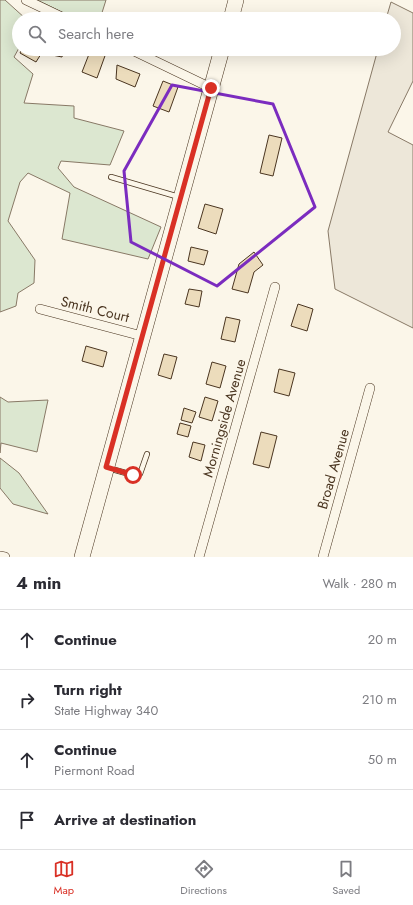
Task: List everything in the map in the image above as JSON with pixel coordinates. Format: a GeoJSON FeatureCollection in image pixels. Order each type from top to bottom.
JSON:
{"type":"FeatureCollection","features":[{"type":"Feature","properties":{"kind":"main road"},"geometry":{"type":"LineString","coordinates":[[233,12],[236,0]]}},
{"type":"Feature","properties":{"kind":"main road"},"geometry":{"type":"LineString","coordinates":[[82,557],[220,56]]}},
{"type":"Feature","properties":{"kind":"street"},"geometry":{"type":"LineString","coordinates":[[26,0],[51,12]]}},
{"type":"Feature","properties":{"kind":"street"},"geometry":{"type":"LineString","coordinates":[[145,56],[211,88]]}},
{"type":"Feature","properties":{"kind":"street","name":"Morningside Avenue"},"geometry":{"type":"LineString","coordinates":[[200,557],[275,287]]}},
{"type":"Feature","properties":{"kind":"street","name":"Smith Court"},"geometry":{"type":"LineString","coordinates":[[40,309],[142,336]]}},
{"type":"Feature","properties":{"kind":"street","name":"Broad Avenue"},"geometry":{"type":"LineString","coordinates":[[323,557],[370,388]]}},
{"type":"Feature","properties":{"kind":"street"},"geometry":{"type":"LineString","coordinates":[[0,556],[5,557]]}},
{"type":"Feature","properties":{"kind":"lane"},"geometry":{"type":"LineString","coordinates":[[111,177],[180,198]]}},
{"type":"Feature","properties":{"kind":"lane"},"geometry":{"type":"LineString","coordinates":[[106,467],[133,475],[140,474],[147,454]]}},
{"type":"Feature","properties":{"kind":"highlighted area"},"geometry":{"type":"Polygon","coordinates":[[[172,85],[273,104],[315,207],[217,286],[131,242],[124,171],[172,85]]]}},
{"type":"Feature","properties":{"kind":"green space"},"geometry":{"type":"Polygon","coordinates":[[[0,0],[5,0],[18,12],[12,12],[12,56],[15,56],[33,74],[24,103],[74,106],[74,118],[124,131],[110,165],[61,161],[58,168],[74,187],[161,227],[148,259],[62,239],[70,193],[28,173],[20,182],[8,221],[35,260],[34,283],[18,293],[16,306],[0,312],[0,0]]]}},
{"type":"Feature","properties":{"kind":"green space"},"geometry":{"type":"Polygon","coordinates":[[[37,0],[106,0],[102,12],[62,12],[37,0]]]}},
{"type":"Feature","properties":{"kind":"green space"},"geometry":{"type":"Polygon","coordinates":[[[0,397],[8,402],[48,400],[37,452],[1,443],[0,453],[0,397]]]}},
{"type":"Feature","properties":{"kind":"green space"},"geometry":{"type":"Polygon","coordinates":[[[0,458],[19,473],[48,514],[13,504],[0,488],[0,458]]]}},
{"type":"Feature","properties":{"kind":"shaded area"},"geometry":{"type":"Polygon","coordinates":[[[391,2],[413,13],[413,81],[388,132],[413,145],[413,328],[335,289],[328,231],[376,56],[401,56],[401,12],[388,12],[391,2]]]}},
{"type":"Feature","properties":{"kind":"building"},"geometry":{"type":"Polygon","coordinates":[[[25,56],[40,56],[36,62],[25,56]]]}},
{"type":"Feature","properties":{"kind":"building"},"geometry":{"type":"Polygon","coordinates":[[[88,56],[105,56],[97,78],[82,72],[88,56]]]}},
{"type":"Feature","properties":{"kind":"building"},"geometry":{"type":"Polygon","coordinates":[[[117,65],[140,74],[135,87],[116,79],[117,65]]]}},
{"type":"Feature","properties":{"kind":"building"},"geometry":{"type":"Polygon","coordinates":[[[163,81],[178,87],[169,112],[153,106],[163,81]]]}},
{"type":"Feature","properties":{"kind":"building"},"geometry":{"type":"Polygon","coordinates":[[[269,135],[282,138],[273,176],[260,173],[269,135]]]}},
{"type":"Feature","properties":{"kind":"building"},"geometry":{"type":"Polygon","coordinates":[[[205,204],[223,209],[216,234],[198,228],[205,204]]]}},
{"type":"Feature","properties":{"kind":"building"},"geometry":{"type":"Polygon","coordinates":[[[191,247],[208,251],[204,265],[188,261],[191,247]]]}},
{"type":"Feature","properties":{"kind":"building"},"geometry":{"type":"Polygon","coordinates":[[[254,252],[263,265],[254,272],[248,293],[232,289],[239,264],[254,252]]]}},
{"type":"Feature","properties":{"kind":"building"},"geometry":{"type":"Polygon","coordinates":[[[189,289],[202,291],[199,307],[185,304],[189,289]]]}},
{"type":"Feature","properties":{"kind":"building"},"geometry":{"type":"Polygon","coordinates":[[[298,304],[313,309],[307,331],[291,326],[298,304]]]}},
{"type":"Feature","properties":{"kind":"building"},"geometry":{"type":"Polygon","coordinates":[[[226,317],[240,320],[235,342],[221,339],[226,317]]]}},
{"type":"Feature","properties":{"kind":"building"},"geometry":{"type":"Polygon","coordinates":[[[86,346],[107,352],[103,367],[82,361],[86,346]]]}},
{"type":"Feature","properties":{"kind":"building"},"geometry":{"type":"Polygon","coordinates":[[[164,354],[177,357],[171,379],[158,375],[164,354]]]}},
{"type":"Feature","properties":{"kind":"building"},"geometry":{"type":"Polygon","coordinates":[[[212,362],[226,366],[220,388],[206,384],[212,362]]]}},
{"type":"Feature","properties":{"kind":"building"},"geometry":{"type":"Polygon","coordinates":[[[279,369],[295,373],[289,396],[274,392],[279,369]]]}},
{"type":"Feature","properties":{"kind":"building"},"geometry":{"type":"Polygon","coordinates":[[[205,397],[218,401],[212,421],[199,417],[205,397]]]}},
{"type":"Feature","properties":{"kind":"building"},"geometry":{"type":"Polygon","coordinates":[[[184,408],[196,412],[192,423],[181,420],[184,408]]]}},
{"type":"Feature","properties":{"kind":"building"},"geometry":{"type":"Polygon","coordinates":[[[180,423],[191,426],[188,437],[177,434],[180,423]]]}},
{"type":"Feature","properties":{"kind":"building"},"geometry":{"type":"Polygon","coordinates":[[[261,432],[277,436],[269,468],[253,464],[261,432]]]}},
{"type":"Feature","properties":{"kind":"building"},"geometry":{"type":"Polygon","coordinates":[[[193,442],[205,445],[201,461],[189,457],[193,442]]]}},
{"type":"Feature","properties":{"kind":"route"},"geometry":{"type":"LineString","coordinates":[[133,475],[106,467],[211,88]]}}]}
